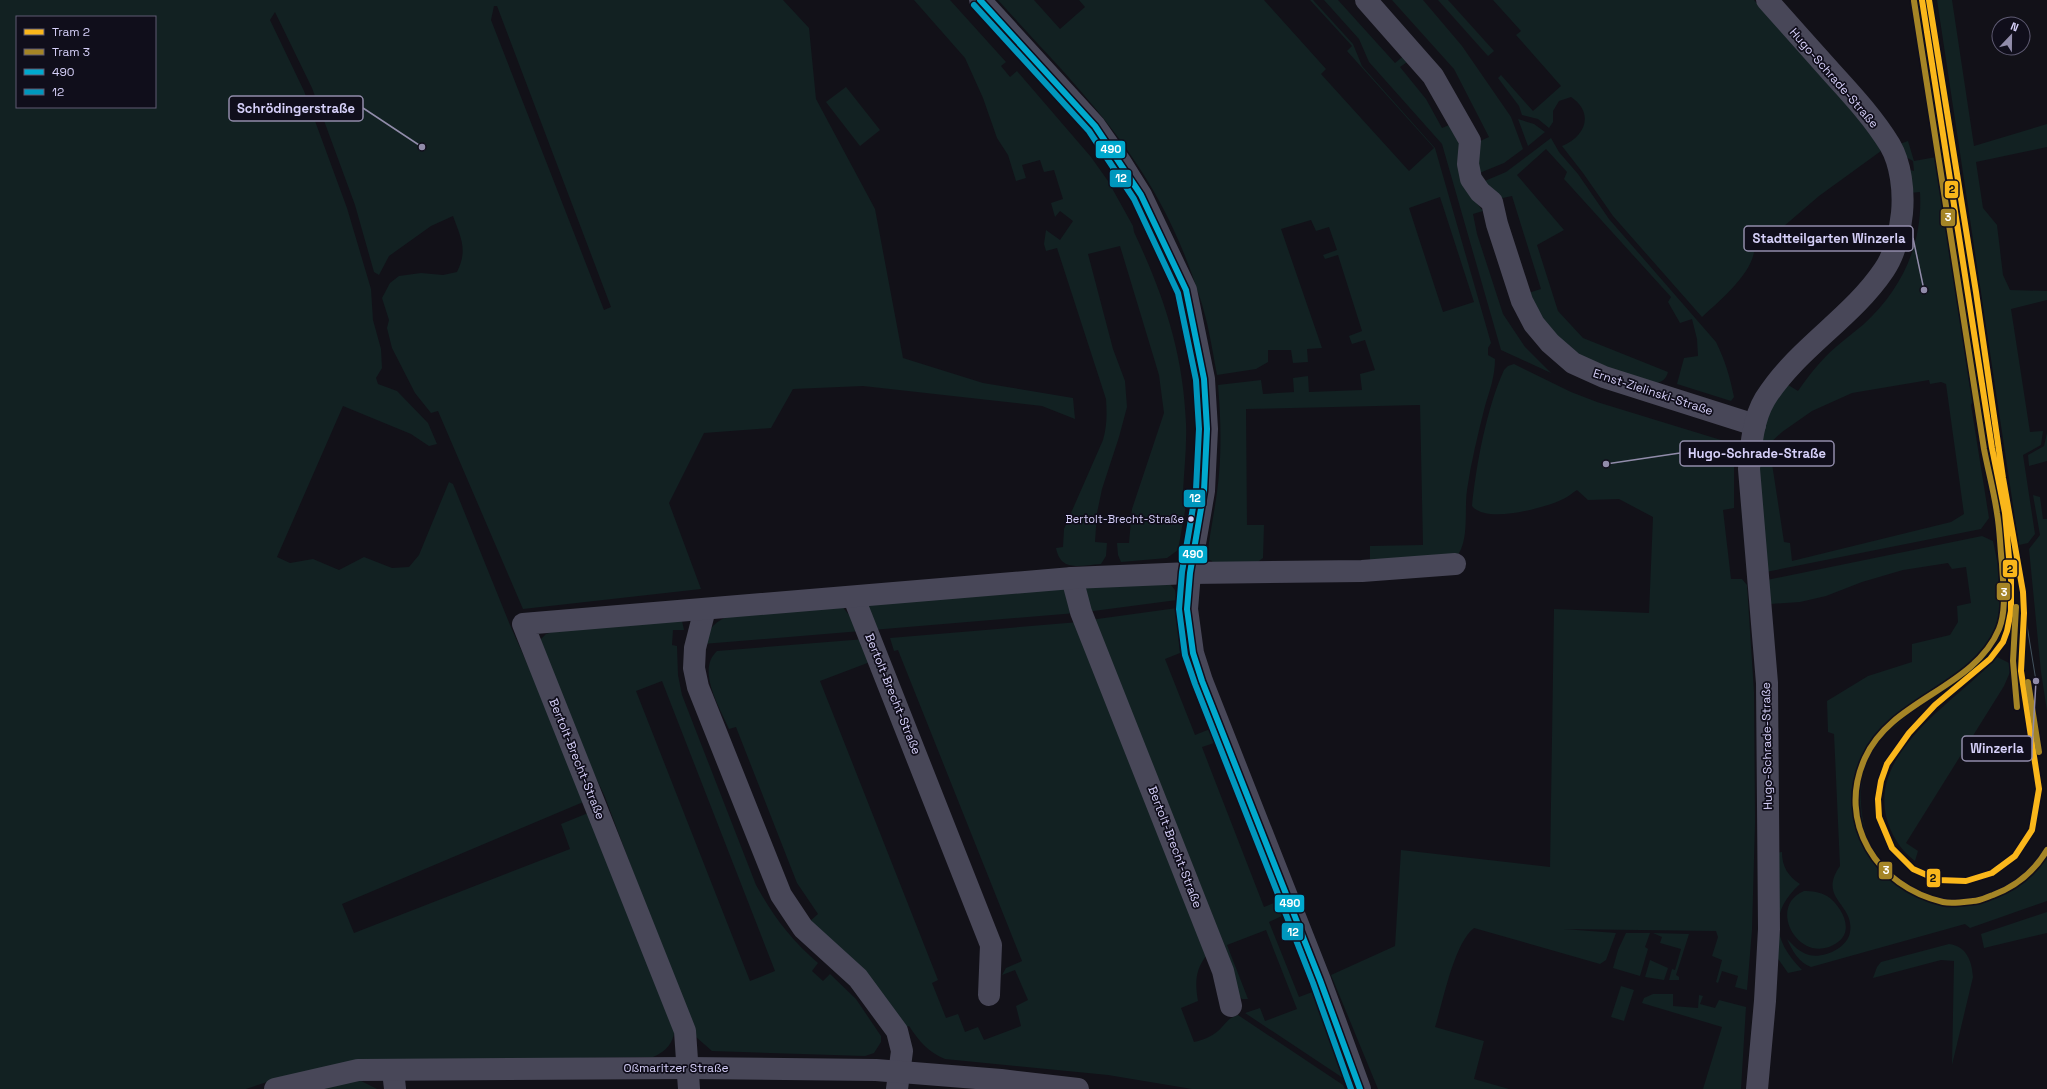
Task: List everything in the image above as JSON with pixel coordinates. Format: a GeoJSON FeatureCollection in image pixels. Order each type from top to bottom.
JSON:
{"type":"FeatureCollection","features":[{"type":"Feature","properties":{"kind":"street"},"geometry":{"type":"LineString","coordinates":[[980,0],[1095,126],[1141,195],[1162,236],[1186,290],[1204,379],[1207,430],[1204,491],[1190,573],[1187,610],[1193,653],[1202,681],[1318,973],[1360,1089]]}},
{"type":"Feature","properties":{"kind":"street","name":"Ernst-Zielinski-Straße"},"geometry":{"type":"LineString","coordinates":[[1366,0],[1433,76],[1470,141],[1468,164],[1471,179],[1480,192],[1492,202],[1522,301],[1534,324],[1550,343],[1572,363],[1604,378],[1755,425]]}},
{"type":"Feature","properties":{"kind":"street","name":"Hugo-Schrade-Straße"},"geometry":{"type":"LineString","coordinates":[[1757,1089],[1765,1001],[1769,922],[1767,683],[1749,469],[1755,425],[1765,399],[1793,363],[1820,336],[1851,309],[1885,269],[1898,235],[1903,192],[1898,168],[1890,146],[1869,114],[1766,0]]}},
{"type":"Feature","properties":{"kind":"street","name":"Bertolt-Brecht-Straße"},"geometry":{"type":"LineString","coordinates":[[688,1068],[685,1031],[522,624],[854,598],[1072,578],[1190,573],[1362,571],[1455,564]]}},
{"type":"Feature","properties":{"kind":"street","name":"Bertolt-Brecht-Straße"},"geometry":{"type":"LineString","coordinates":[[1072,578],[1081,612],[1223,971],[1231,1006]]}},
{"type":"Feature","properties":{"kind":"street","name":"Bertolt-Brecht-Straße"},"geometry":{"type":"LineString","coordinates":[[854,598],[991,945],[988,995]]}},
{"type":"Feature","properties":{"kind":"street"},"geometry":{"type":"LineString","coordinates":[[706,609],[695,648],[694,668],[698,687],[781,895],[803,928],[858,978],[897,1031],[902,1050],[898,1080]]}},
{"type":"Feature","properties":{"kind":"street"},"geometry":{"type":"LineString","coordinates":[[688,1068],[690,1089]]}},
{"type":"Feature","properties":{"kind":"street","name":"Oßmaritzer Straße"},"geometry":{"type":"LineString","coordinates":[[275,1089],[358,1070],[394,1079],[688,1068],[898,1080],[1001,1080],[1078,1089]]}},
{"type":"Feature","properties":{"kind":"shaded area"},"geometry":{"type":"Polygon","coordinates":[[[0,0],[783,0],[809,28],[816,99],[875,209],[903,358],[983,383],[1073,398],[1075,419],[1042,406],[863,386],[793,389],[771,428],[704,433],[669,503],[701,589],[523,609],[438,411],[431,413],[415,393],[392,348],[387,328],[389,320],[382,298],[390,283],[399,276],[421,273],[443,275],[457,272],[463,250],[461,238],[453,216],[431,226],[389,256],[379,275],[374,272],[355,205],[312,88],[275,12],[270,20],[304,91],[347,208],[371,289],[373,320],[381,349],[382,368],[376,378],[378,384],[397,391],[428,423],[437,444],[429,446],[411,434],[343,406],[277,557],[290,563],[313,559],[339,570],[364,557],[392,568],[409,567],[419,555],[449,482],[453,484],[510,625],[588,800],[342,904],[354,933],[570,849],[561,824],[593,811],[675,1029],[673,1038],[666,1049],[653,1057],[355,1061],[267,1082],[246,1089],[0,1089],[0,0]],[[494,6],[491,20],[604,310],[611,307],[497,6],[494,6]]]}},
{"type":"Feature","properties":{"kind":"shaded area"},"geometry":{"type":"Polygon","coordinates":[[[914,0],[950,0],[1006,62],[1001,66],[1010,77],[1017,71],[1091,157],[1108,181],[1133,226],[1134,232],[1163,302],[1170,325],[1181,372],[1184,397],[1186,449],[1183,493],[1188,494],[1178,550],[1167,558],[1121,562],[1118,555],[1117,543],[1129,543],[1132,509],[1164,413],[1159,375],[1120,246],[1088,254],[1113,349],[1125,381],[1127,407],[1102,489],[1097,513],[1095,542],[1107,543],[1106,556],[1101,564],[1073,566],[1062,561],[1059,556],[1056,548],[1063,547],[1064,529],[1103,440],[1107,410],[1106,399],[1057,248],[1046,251],[1044,244],[1046,230],[1060,240],[1073,221],[1060,211],[1055,217],[1051,203],[1063,199],[1054,170],[1044,172],[1040,160],[1022,165],[1026,178],[1016,181],[1008,155],[997,138],[983,98],[965,58],[914,0]]]}},
{"type":"Feature","properties":{"kind":"shaded area"},"geometry":{"type":"Polygon","coordinates":[[[998,0],[1034,0],[1060,29],[1085,7],[1079,0],[1264,0],[1326,69],[1321,74],[1409,171],[1434,148],[1347,51],[1352,46],[1310,0],[1313,0],[1353,44],[1362,66],[1435,148],[1491,343],[1488,348],[1488,355],[1495,359],[1493,377],[1480,427],[1469,480],[1466,498],[1465,536],[1460,552],[1455,558],[1370,561],[1370,546],[1423,545],[1420,405],[1246,409],[1247,525],[1264,525],[1263,558],[1255,564],[1214,566],[1212,561],[1207,559],[1220,465],[1218,385],[1261,380],[1263,394],[1294,392],[1293,378],[1308,376],[1309,392],[1362,390],[1360,374],[1375,370],[1365,340],[1352,344],[1349,336],[1362,331],[1338,255],[1325,259],[1323,255],[1337,250],[1329,227],[1316,231],[1311,220],[1281,229],[1322,348],[1307,349],[1308,362],[1293,363],[1291,350],[1268,350],[1268,362],[1256,369],[1217,375],[1202,305],[1181,246],[1158,199],[1125,146],[1108,124],[1091,103],[998,0]],[[1440,197],[1409,208],[1443,312],[1474,302],[1440,197]]]}},
{"type":"Feature","properties":{"kind":"shaded area"},"geometry":{"type":"Polygon","coordinates":[[[1324,0],[1338,0],[1395,63],[1406,54],[1410,60],[1400,67],[1426,99],[1442,128],[1454,123],[1472,197],[1483,211],[1473,214],[1477,234],[1503,314],[1525,347],[1551,373],[1501,350],[1442,144],[1369,62],[1359,39],[1324,0]]]}},
{"type":"Feature","properties":{"kind":"shaded area"},"geometry":{"type":"Polygon","coordinates":[[[1392,0],[1423,0],[1462,46],[1511,117],[1523,149],[1504,163],[1477,174],[1478,142],[1489,137],[1454,69],[1392,0]]]}},
{"type":"Feature","properties":{"kind":"shaded area"},"geometry":{"type":"Polygon","coordinates":[[[1438,0],[1448,0],[1494,51],[1488,56],[1438,0]]]}},
{"type":"Feature","properties":{"kind":"shaded area"},"geometry":{"type":"Polygon","coordinates":[[[1493,0],[1754,0],[1865,124],[1881,151],[1819,196],[1754,252],[1747,270],[1733,288],[1702,317],[1613,216],[1562,146],[1576,137],[1584,124],[1585,117],[1583,110],[1578,103],[1571,97],[1559,101],[1553,111],[1553,122],[1549,128],[1538,119],[1522,115],[1519,106],[1498,78],[1501,75],[1533,111],[1561,86],[1516,35],[1521,31],[1493,0]]]}},
{"type":"Feature","properties":{"kind":"shaded area"},"geometry":{"type":"Polygon","coordinates":[[[1937,0],[1952,0],[1974,146],[2047,124],[2047,147],[1976,162],[1983,208],[1997,225],[2003,275],[2010,290],[2047,291],[2047,300],[2011,309],[2030,432],[2043,431],[2041,445],[2023,455],[2035,534],[2028,543],[2019,545],[1937,0]]]}},
{"type":"Feature","properties":{"kind":"shaded area"},"geometry":{"type":"Polygon","coordinates":[[[846,87],[880,130],[860,146],[826,102],[846,87]]]}},
{"type":"Feature","properties":{"kind":"shaded area"},"geometry":{"type":"Polygon","coordinates":[[[1518,119],[1534,124],[1545,132],[1528,146],[1518,119]]]}},
{"type":"Feature","properties":{"kind":"shaded area"},"geometry":{"type":"Polygon","coordinates":[[[1551,138],[1559,152],[1578,174],[1609,219],[1716,342],[1725,362],[1731,382],[1734,397],[1731,401],[1677,384],[1684,358],[1698,356],[1697,339],[1692,319],[1680,323],[1668,302],[1671,297],[1564,179],[1567,172],[1546,149],[1517,175],[1564,230],[1537,245],[1558,311],[1583,338],[1668,372],[1664,379],[1657,383],[1625,374],[1593,362],[1564,345],[1552,334],[1542,321],[1528,293],[1541,289],[1512,196],[1498,199],[1480,183],[1506,172],[1551,138]]]}},
{"type":"Feature","properties":{"kind":"shaded area"},"geometry":{"type":"Polygon","coordinates":[[[1908,141],[1914,161],[1942,156],[1979,388],[1971,405],[1989,518],[1981,529],[1766,572],[1757,469],[1766,417],[1785,383],[1798,391],[1824,358],[1836,346],[1864,324],[1877,310],[1899,281],[1914,247],[1918,230],[1920,192],[1909,193],[1910,170],[1914,171],[1913,161],[1899,153],[1897,145],[1908,141]],[[1929,380],[1852,393],[1812,411],[1782,432],[1769,444],[1784,542],[1790,543],[1792,561],[1951,522],[1964,514],[1946,384],[1941,382],[1930,384],[1929,380]]]}},
{"type":"Feature","properties":{"kind":"shaded area"},"geometry":{"type":"Polygon","coordinates":[[[1514,364],[1571,392],[1597,402],[1734,444],[1734,508],[1723,510],[1731,579],[1742,579],[1747,585],[1754,692],[1755,822],[1752,930],[1747,990],[1735,987],[1738,976],[1722,971],[1718,983],[1716,982],[1722,960],[1712,956],[1718,937],[1716,931],[1564,929],[1616,933],[1606,960],[1600,964],[1474,928],[1467,936],[1455,959],[1435,1027],[1484,1041],[1474,1079],[1509,1089],[1378,1089],[1331,975],[1395,946],[1401,850],[1550,867],[1554,609],[1649,613],[1653,517],[1619,499],[1588,500],[1577,490],[1565,498],[1553,503],[1515,513],[1489,514],[1479,511],[1472,506],[1479,455],[1492,401],[1504,370],[1508,366],[1514,364]]]}},
{"type":"Feature","properties":{"kind":"shaded area"},"geometry":{"type":"Polygon","coordinates":[[[2047,433],[2047,461],[2029,466],[2028,455],[2044,446],[2047,433]]]}},
{"type":"Feature","properties":{"kind":"shaded area"},"geometry":{"type":"Polygon","coordinates":[[[2033,495],[2040,497],[2043,519],[2047,519],[2047,711],[2041,672],[2029,549],[2040,535],[2033,495]]]}},
{"type":"Feature","properties":{"kind":"shaded area"},"geometry":{"type":"Polygon","coordinates":[[[1982,536],[1993,541],[1997,560],[2005,559],[2008,609],[2007,619],[2000,639],[1988,656],[1978,665],[1913,712],[1880,740],[1873,749],[1864,771],[1861,807],[1865,829],[1873,850],[1894,876],[1913,889],[1938,900],[1952,902],[1962,902],[1983,898],[2004,890],[2023,879],[2040,861],[2047,848],[2047,901],[1970,928],[1965,924],[1811,967],[1799,959],[1787,939],[1805,954],[1815,956],[1828,954],[1840,947],[1845,943],[1850,932],[1850,922],[1834,894],[1833,886],[1834,877],[1840,866],[1834,734],[1828,732],[1827,701],[1868,676],[1912,662],[1912,644],[1950,635],[1958,622],[1957,606],[1971,603],[1966,567],[1952,569],[1948,563],[1903,570],[1862,582],[1826,596],[1800,602],[1770,604],[1767,580],[1982,536]]]}},
{"type":"Feature","properties":{"kind":"shaded area"},"geometry":{"type":"Polygon","coordinates":[[[1170,584],[1175,590],[1177,600],[1086,612],[1084,586],[1170,584]]]}},
{"type":"Feature","properties":{"kind":"shaded area"},"geometry":{"type":"Polygon","coordinates":[[[1061,588],[1066,591],[1076,613],[872,630],[867,612],[870,604],[1061,588]]]}},
{"type":"Feature","properties":{"kind":"shaded area"},"geometry":{"type":"Polygon","coordinates":[[[842,606],[861,631],[703,644],[710,629],[721,620],[731,615],[842,606]]]}},
{"type":"Feature","properties":{"kind":"shaded area"},"geometry":{"type":"Polygon","coordinates":[[[1177,608],[1180,653],[1165,659],[1195,735],[1210,729],[1217,742],[1202,747],[1264,907],[1279,901],[1284,915],[1269,922],[1299,997],[1315,991],[1346,1080],[1245,1013],[1260,1008],[1265,1021],[1297,1009],[1266,930],[1227,945],[1248,999],[1242,999],[1239,996],[1090,620],[1177,608]]]}},
{"type":"Feature","properties":{"kind":"shaded area"},"geometry":{"type":"Polygon","coordinates":[[[682,621],[684,630],[673,630],[672,645],[677,646],[678,675],[682,695],[756,885],[783,927],[818,963],[812,971],[823,981],[830,974],[856,999],[881,1036],[881,1042],[874,1053],[865,1056],[712,1051],[696,1037],[605,797],[541,661],[540,640],[546,634],[558,630],[682,621]],[[662,681],[636,691],[750,981],[775,971],[662,681]]]}},
{"type":"Feature","properties":{"kind":"shaded area"},"geometry":{"type":"Polygon","coordinates":[[[1079,622],[1206,956],[1202,961],[1197,977],[1196,989],[1198,1001],[1181,1008],[1194,1042],[1213,1035],[1229,1020],[1238,1015],[1343,1085],[1345,1089],[1192,1089],[1108,1075],[945,1059],[924,1046],[909,1026],[903,1028],[809,922],[818,914],[797,883],[736,727],[729,729],[712,689],[709,678],[709,668],[711,659],[717,651],[865,639],[870,662],[820,681],[938,980],[932,983],[946,1018],[958,1014],[965,1032],[978,1027],[984,1040],[1021,1026],[1016,1006],[1028,1000],[1015,970],[1002,975],[1006,968],[1022,961],[898,650],[894,651],[890,638],[1079,622]]]}},
{"type":"Feature","properties":{"kind":"shaded area"},"geometry":{"type":"Polygon","coordinates":[[[1997,657],[2013,665],[2004,686],[1906,843],[1918,851],[1915,861],[1896,841],[1886,816],[1885,791],[1892,769],[1905,747],[1922,727],[1997,657]]]}},
{"type":"Feature","properties":{"kind":"shaded area"},"geometry":{"type":"Polygon","coordinates":[[[1782,852],[1786,871],[1800,884],[1783,906],[1779,917],[1778,927],[1785,949],[1802,970],[1788,973],[1776,956],[1775,853],[1782,852]]]}},
{"type":"Feature","properties":{"kind":"shaded area"},"geometry":{"type":"Polygon","coordinates":[[[1804,891],[1816,892],[1827,896],[1841,911],[1846,925],[1843,937],[1838,942],[1824,948],[1812,948],[1801,942],[1792,933],[1788,921],[1788,910],[1793,899],[1804,891]]]}},
{"type":"Feature","properties":{"kind":"shaded area"},"geometry":{"type":"Polygon","coordinates":[[[2047,912],[2047,933],[1984,948],[1981,934],[2047,912]]]}},
{"type":"Feature","properties":{"kind":"shaded area"},"geometry":{"type":"Polygon","coordinates":[[[1626,933],[1650,933],[1645,947],[1648,949],[1640,976],[1613,968],[1618,950],[1626,933]]]}},
{"type":"Feature","properties":{"kind":"shaded area"},"geometry":{"type":"Polygon","coordinates":[[[1653,933],[1689,934],[1676,975],[1679,977],[1679,980],[1669,980],[1672,969],[1675,970],[1681,949],[1660,943],[1662,937],[1653,933]]]}},
{"type":"Feature","properties":{"kind":"shaded area"},"geometry":{"type":"Polygon","coordinates":[[[1949,944],[1955,945],[1964,951],[1970,960],[1973,977],[1952,1065],[1954,961],[1941,960],[1873,978],[1877,967],[1881,962],[1949,944]]]}},
{"type":"Feature","properties":{"kind":"shaded area"},"geometry":{"type":"Polygon","coordinates":[[[1650,960],[1668,968],[1664,980],[1645,977],[1650,960]]]}},
{"type":"Feature","properties":{"kind":"shaded area"},"geometry":{"type":"Polygon","coordinates":[[[1621,986],[1634,990],[1624,1021],[1611,1017],[1621,986]]]}},
{"type":"Feature","properties":{"kind":"shaded area"},"geometry":{"type":"Polygon","coordinates":[[[1653,994],[1673,994],[1673,1006],[1698,1008],[1699,995],[1703,996],[1700,1004],[1715,1008],[1719,1000],[1746,1007],[1741,1089],[1703,1089],[1722,1027],[1642,1003],[1644,998],[1653,994]]]}},
{"type":"Feature","properties":{"kind":"shaded area"},"geometry":{"type":"Polygon","coordinates":[[[359,1080],[377,1089],[310,1089],[359,1080]]]}},
{"type":"Feature","properties":{"kind":"tram line","name":"2"},"geometry":{"type":"LineString","coordinates":[[1922,0],[1992,448],[2005,513],[2011,580],[2011,611],[2003,642],[1990,659],[1935,705],[1909,733],[1887,764],[1881,781],[1878,799],[1879,817],[1892,848],[1913,869],[1938,880],[1966,881],[1992,873],[2015,856],[2032,830],[2039,789],[2021,671],[2024,613],[2023,592],[2003,478],[1976,292],[1929,0]]}},
{"type":"Feature","properties":{"kind":"tram line","name":"3"},"geometry":{"type":"LineString","coordinates":[[1914,1],[1984,449],[1998,519],[2004,605],[1999,629],[1987,649],[1971,666],[1952,681],[1893,721],[1877,738],[1865,758],[1857,782],[1856,805],[1860,828],[1868,848],[1882,867],[1899,882],[1920,894],[1947,903],[1976,901],[2010,887],[2031,872],[2047,850]]}},
{"type":"Feature","properties":{"kind":"tram line","name":"3"},"geometry":{"type":"LineString","coordinates":[[2016,607],[2013,661],[2017,707]]}},
{"type":"Feature","properties":{"kind":"tram line"},"geometry":{"type":"LineString","coordinates":[[2024,607],[2036,681]]}},
{"type":"Feature","properties":{"kind":"tram line","name":"3"},"geometry":{"type":"LineString","coordinates":[[2028,682],[2039,752]]}},
{"type":"Feature","properties":{"kind":"transit line","name":"490"},"geometry":{"type":"LineString","coordinates":[[980,0],[1095,126],[1141,195],[1186,290],[1204,379],[1207,429],[1204,491],[1190,573],[1187,609],[1193,653],[1202,681],[1320,980],[1360,1089]]}},
{"type":"Feature","properties":{"kind":"transit line","name":"12"},"geometry":{"type":"LineString","coordinates":[[974,5],[1089,131],[1134,199],[1178,293],[1196,380],[1199,429],[1196,490],[1182,572],[1179,609],[1185,655],[1195,684],[1313,983],[1351,1089]]}},
{"type":"Feature","properties":{"kind":"place","name":"Schrödingerstraße"},"geometry":{"type":"Point","coordinates":[422,147]}},
{"type":"Feature","properties":{"kind":"place","name":"Stadtteilgarten Winzerla"},"geometry":{"type":"Point","coordinates":[1924,290]}},
{"type":"Feature","properties":{"kind":"place","name":"Hugo-Schrade-Straße"},"geometry":{"type":"Point","coordinates":[1606,464]}},
{"type":"Feature","properties":{"kind":"place","name":"Bertolt-Brecht-Straße"},"geometry":{"type":"Point","coordinates":[1191,519]}},
{"type":"Feature","properties":{"kind":"place","name":"Winzerla"},"geometry":{"type":"Point","coordinates":[2036,681]}}]}
